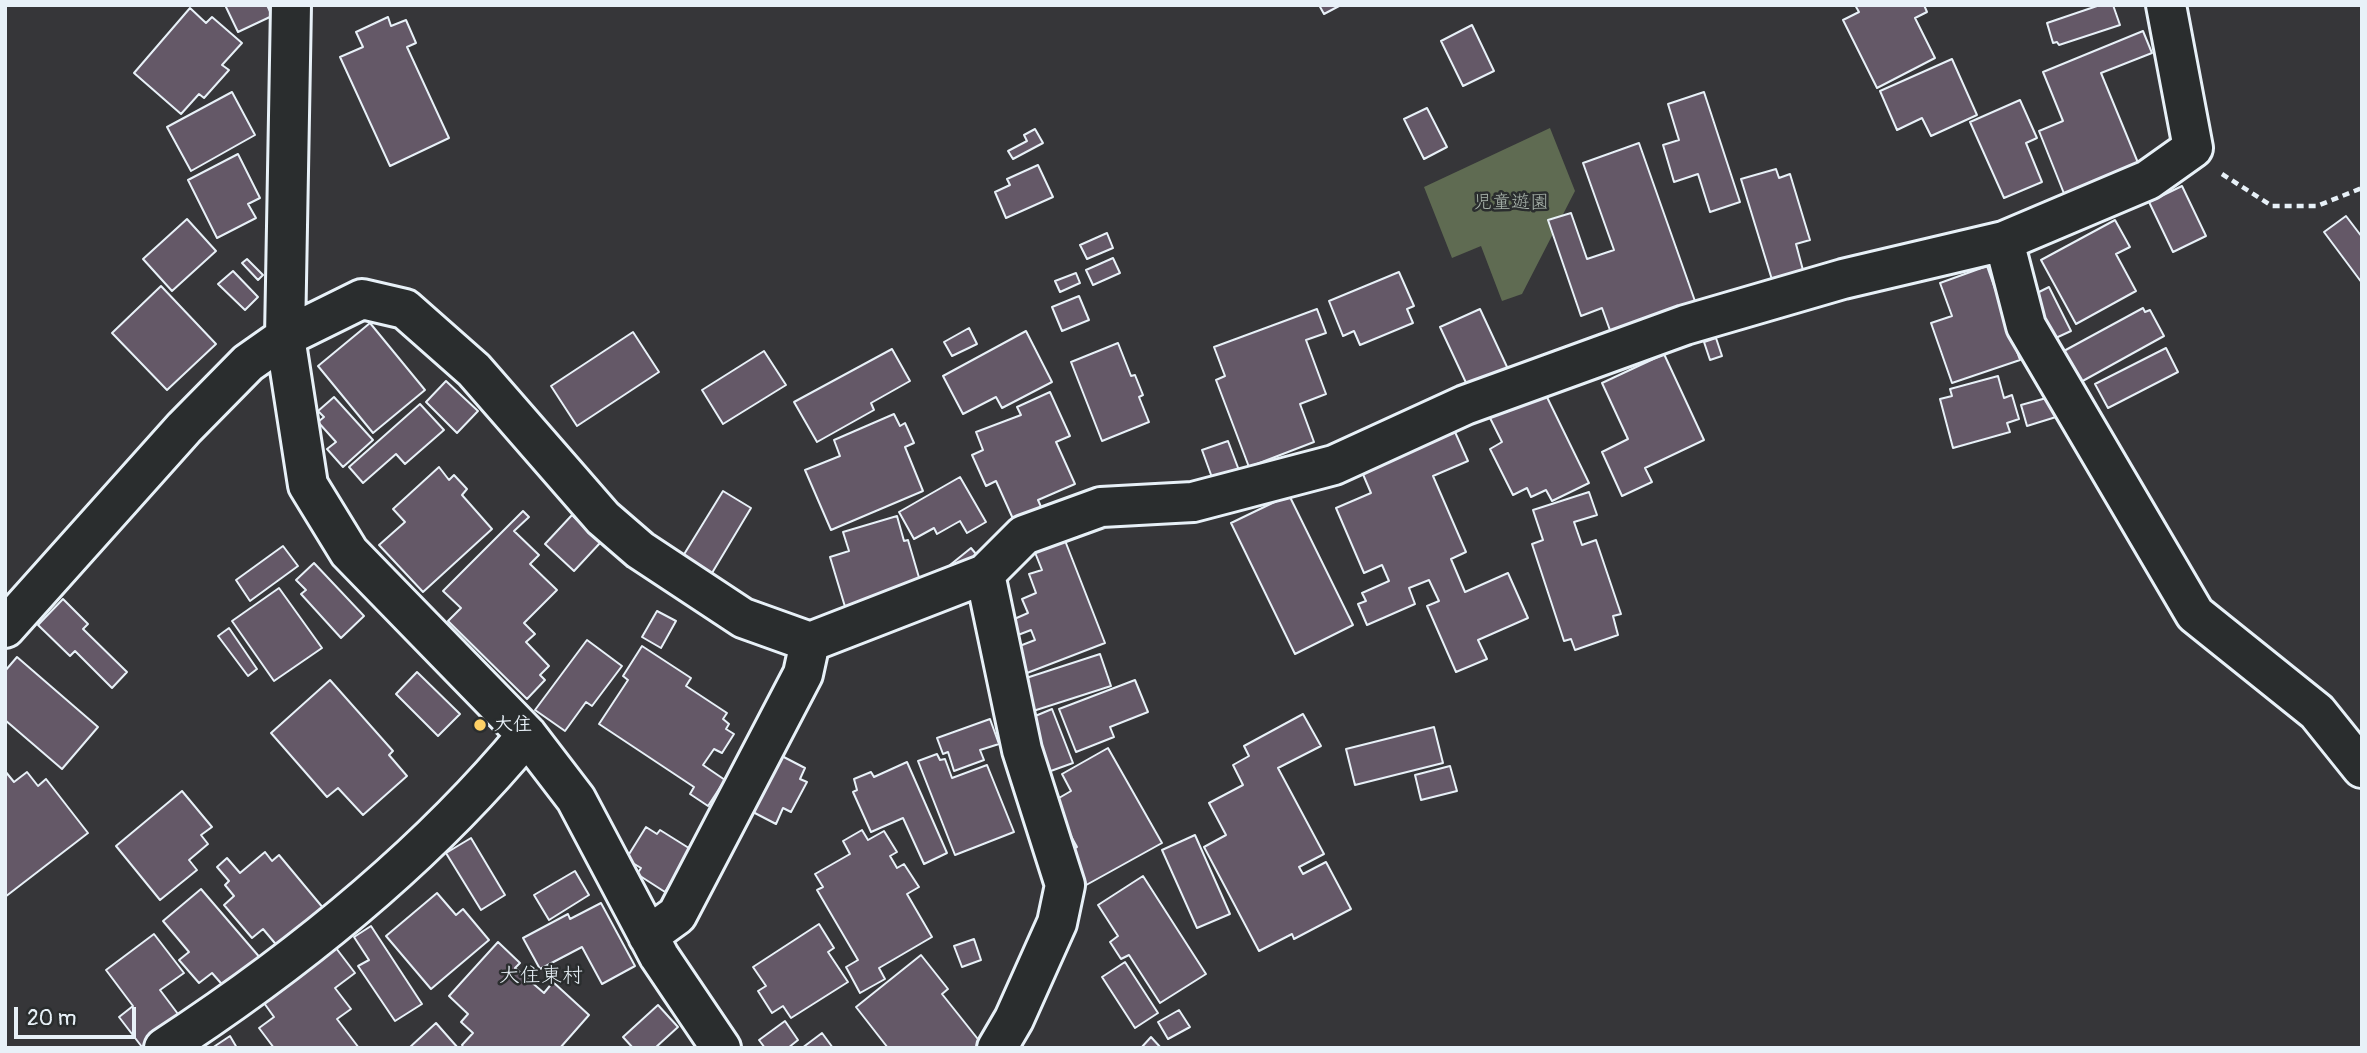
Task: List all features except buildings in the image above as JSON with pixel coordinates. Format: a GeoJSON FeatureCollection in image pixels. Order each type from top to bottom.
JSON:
{"type":"FeatureCollection","features":[{"type":"Feature","properties":{"kind":"street"},"geometry":{"type":"LineString","coordinates":[[291,5],[285,337],[308,485],[349,552],[527,735],[576,799],[659,956],[721,1048]]}},
{"type":"Feature","properties":{"kind":"street"},"geometry":{"type":"LineString","coordinates":[[5,628],[184,428],[248,363],[285,337],[362,299],[405,309],[474,370],[603,518],[640,550],[743,618],[810,642],[985,574],[1024,535],[1101,507],[1193,502],[1334,466],[1465,404],[1685,325],[1843,279],[2004,241],[2148,180],[2193,148],[2166,5]]}},
{"type":"Feature","properties":{"kind":"street"},"geometry":{"type":"LineString","coordinates":[[2004,241],[2026,326],[2195,614],[2317,712],[2362,768]]}},
{"type":"Feature","properties":{"kind":"street"},"geometry":{"type":"LineString","coordinates":[[985,574],[1022,750],[1065,885],[1058,923],[1014,1019],[997,1048]]}},
{"type":"Feature","properties":{"kind":"street"},"geometry":{"type":"LineString","coordinates":[[648,936],[677,915],[803,674],[810,642]]}},
{"type":"Feature","properties":{"kind":"street"},"geometry":{"type":"LineString","coordinates":[[164,1048],[237,1000],[386,880],[451,817],[527,735]]}},
{"type":"Feature","properties":{"kind":"path"},"geometry":{"type":"LineString","coordinates":[[2193,148],[2202,160],[2272,206],[2317,206],[2362,188]]}},
{"type":"Feature","properties":{"kind":"green space","name":"児童遊園"},"geometry":{"type":"Polygon","coordinates":[[[1550,128],[1575,191],[1522,294],[1502,301],[1481,246],[1452,258],[1424,187],[1550,128]]]}},
{"type":"Feature","properties":{"kind":"place","name":"大住"},"geometry":{"type":"Point","coordinates":[480,725]}},
{"type":"Feature","properties":{"kind":"district","name":"大住東村"},"geometry":{"type":"Point","coordinates":[541,977]}}]}
